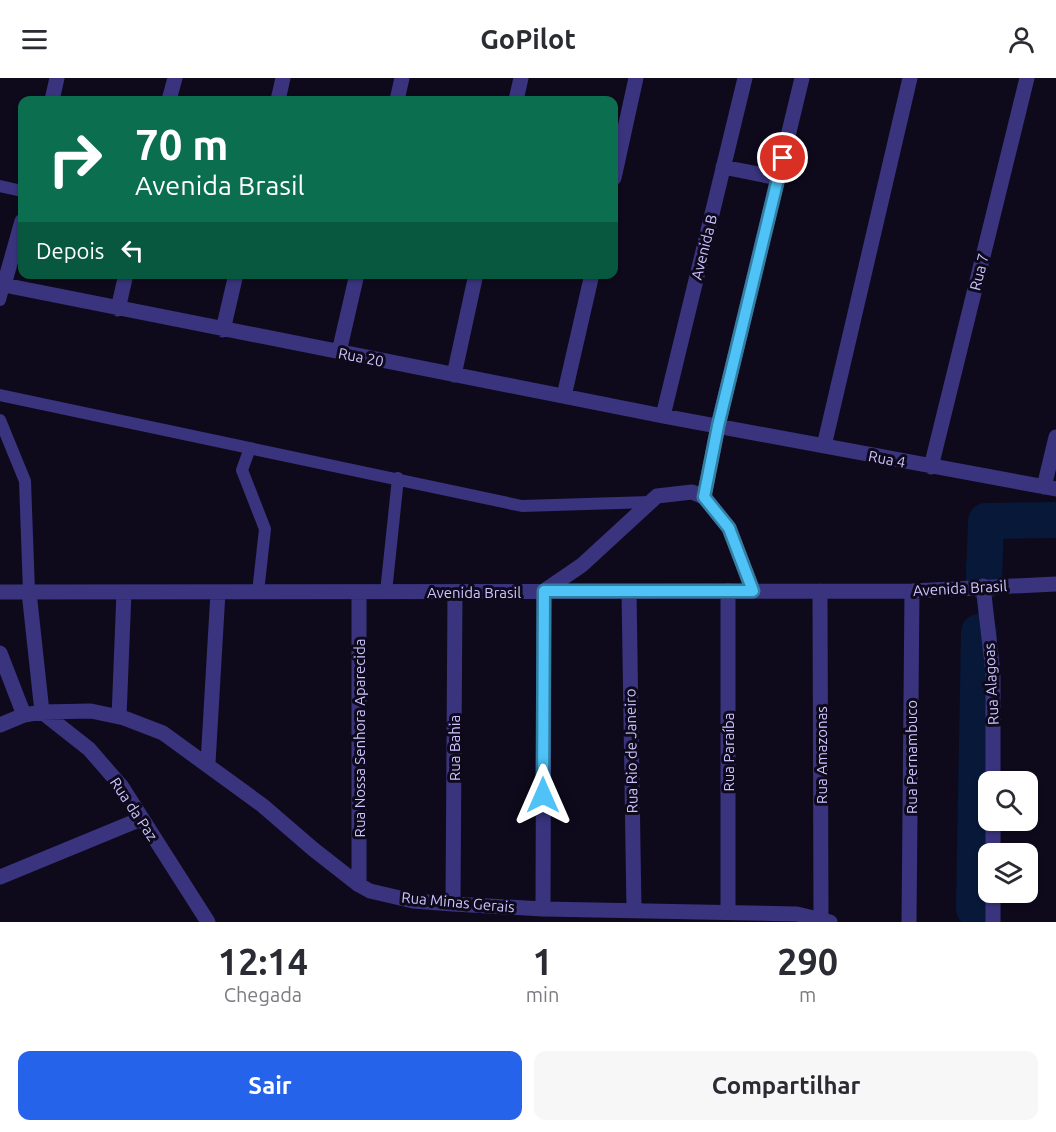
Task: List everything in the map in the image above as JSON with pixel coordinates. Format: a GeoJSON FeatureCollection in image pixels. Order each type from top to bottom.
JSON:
{"type":"FeatureCollection","features":[{"type":"Feature","properties":{"kind":"street"},"geometry":{"type":"LineString","coordinates":[[170,96],[174,78]]}},
{"type":"Feature","properties":{"kind":"street"},"geometry":{"type":"LineString","coordinates":[[279,96],[283,78]]}},
{"type":"Feature","properties":{"kind":"street"},"geometry":{"type":"LineString","coordinates":[[398,96],[402,78]]}},
{"type":"Feature","properties":{"kind":"street"},"geometry":{"type":"LineString","coordinates":[[517,96],[521,78]]}},
{"type":"Feature","properties":{"kind":"street"},"geometry":{"type":"LineString","coordinates":[[618,160],[636,78]]}},
{"type":"Feature","properties":{"kind":"street","name":"Avenida B"},"geometry":{"type":"LineString","coordinates":[[663,416],[745,78]]}},
{"type":"Feature","properties":{"kind":"street"},"geometry":{"type":"LineString","coordinates":[[704,497],[718,426],[802,78]]}},
{"type":"Feature","properties":{"kind":"street"},"geometry":{"type":"LineString","coordinates":[[824,446],[910,78]]}},
{"type":"Feature","properties":{"kind":"street","name":"Rua 7"},"geometry":{"type":"LineString","coordinates":[[931,467],[1027,78]]}},
{"type":"Feature","properties":{"kind":"street"},"geometry":{"type":"LineString","coordinates":[[52,79],[52,96]]}},
{"type":"Feature","properties":{"kind":"street"},"geometry":{"type":"LineString","coordinates":[[723,167],[778,178]]}},
{"type":"Feature","properties":{"kind":"street"},"geometry":{"type":"LineString","coordinates":[[2,293],[6,258],[18,230]]}},
{"type":"Feature","properties":{"kind":"street"},"geometry":{"type":"LineString","coordinates":[[118,309],[125,279]]}},
{"type":"Feature","properties":{"kind":"street"},"geometry":{"type":"LineString","coordinates":[[223,330],[235,279]]}},
{"type":"Feature","properties":{"kind":"street"},"geometry":{"type":"LineString","coordinates":[[339,352],[356,279]]}},
{"type":"Feature","properties":{"kind":"street"},"geometry":{"type":"LineString","coordinates":[[454,375],[475,279]]}},
{"type":"Feature","properties":{"kind":"street"},"geometry":{"type":"LineString","coordinates":[[564,396],[591,279]]}},
{"type":"Feature","properties":{"kind":"street","name":"Rua 20"},"geometry":{"type":"LineString","coordinates":[[2,293],[118,309],[718,426]]}},
{"type":"Feature","properties":{"kind":"street","name":"Rua 4"},"geometry":{"type":"LineString","coordinates":[[718,426],[1050,488]]}},
{"type":"Feature","properties":{"kind":"street"},"geometry":{"type":"LineString","coordinates":[[1050,488],[1056,437]]}},
{"type":"Feature","properties":{"kind":"street"},"geometry":{"type":"LineString","coordinates":[[543,909],[544,591],[582,565],[657,496],[692,492],[704,497],[729,528],[753,591]]}},
{"type":"Feature","properties":{"kind":"street","name":"Avenida Brasil"},"geometry":{"type":"LineString","coordinates":[[0,592],[912,591],[1056,584]]}},
{"type":"Feature","properties":{"kind":"street","name":"Rua Alagoas"},"geometry":{"type":"LineString","coordinates":[[983,586],[993,673],[993,771]]}},
{"type":"Feature","properties":{"kind":"street","name":"Rua Paraíba"},"geometry":{"type":"LineString","coordinates":[[728,591],[728,912]]}},
{"type":"Feature","properties":{"kind":"street","name":"Rua Amazonas"},"geometry":{"type":"LineString","coordinates":[[820,591],[826,921]]}},
{"type":"Feature","properties":{"kind":"street","name":"Rua Pernambuco"},"geometry":{"type":"LineString","coordinates":[[909,922],[912,591]]}},
{"type":"Feature","properties":{"kind":"street"},"geometry":{"type":"LineString","coordinates":[[29,592],[42,712]]}},
{"type":"Feature","properties":{"kind":"street"},"geometry":{"type":"LineString","coordinates":[[119,717],[124,592]]}},
{"type":"Feature","properties":{"kind":"street"},"geometry":{"type":"LineString","coordinates":[[208,763],[218,592]]}},
{"type":"Feature","properties":{"kind":"street","name":"Rua Nossa Senhora Aparecida"},"geometry":{"type":"LineString","coordinates":[[359,592],[359,885]]}},
{"type":"Feature","properties":{"kind":"street","name":"Rua Bahia"},"geometry":{"type":"LineString","coordinates":[[453,904],[455,592]]}},
{"type":"Feature","properties":{"kind":"street","name":"Rua Rio de Janeiro"},"geometry":{"type":"LineString","coordinates":[[629,592],[634,911]]}},
{"type":"Feature","properties":{"kind":"street"},"geometry":{"type":"LineString","coordinates":[[0,653],[24,715]]}},
{"type":"Feature","properties":{"kind":"street","name":"Rua Minas Gerais"},"geometry":{"type":"LineString","coordinates":[[0,725],[24,715],[42,712],[91,711],[119,717],[163,733],[208,763],[313,849],[370,891],[413,901],[453,904],[543,909],[797,914],[826,921]]}},
{"type":"Feature","properties":{"kind":"street","name":"Rua da Paz"},"geometry":{"type":"LineString","coordinates":[[42,712],[89,749],[122,787],[208,922]]}},
{"type":"Feature","properties":{"kind":"street"},"geometry":{"type":"LineString","coordinates":[[0,877],[141,819]]}},
{"type":"Feature","properties":{"kind":"street"},"geometry":{"type":"LineString","coordinates":[[993,903],[993,922]]}},
{"type":"Feature","properties":{"kind":"lane"},"geometry":{"type":"LineString","coordinates":[[0,186],[18,191]]}},
{"type":"Feature","properties":{"kind":"lane"},"geometry":{"type":"LineString","coordinates":[[0,395],[522,506],[650,502]]}},
{"type":"Feature","properties":{"kind":"lane"},"geometry":{"type":"LineString","coordinates":[[0,420],[25,481],[29,592]]}},
{"type":"Feature","properties":{"kind":"lane"},"geometry":{"type":"LineString","coordinates":[[250,447],[242,470],[265,528],[258,592]]}},
{"type":"Feature","properties":{"kind":"lane"},"geometry":{"type":"LineString","coordinates":[[386,592],[398,478]]}},
{"type":"Feature","properties":{"kind":"waterway"},"geometry":{"type":"LineString","coordinates":[[984,564],[984,582],[986,521],[1056,520]]}},
{"type":"Feature","properties":{"kind":"waterway"},"geometry":{"type":"LineString","coordinates":[[974,909],[979,632]]}},
{"type":"Feature","properties":{"kind":"route"},"geometry":{"type":"LineString","coordinates":[[543,795],[544,591],[753,591],[729,528],[704,497],[718,426],[783,158]]}}]}
